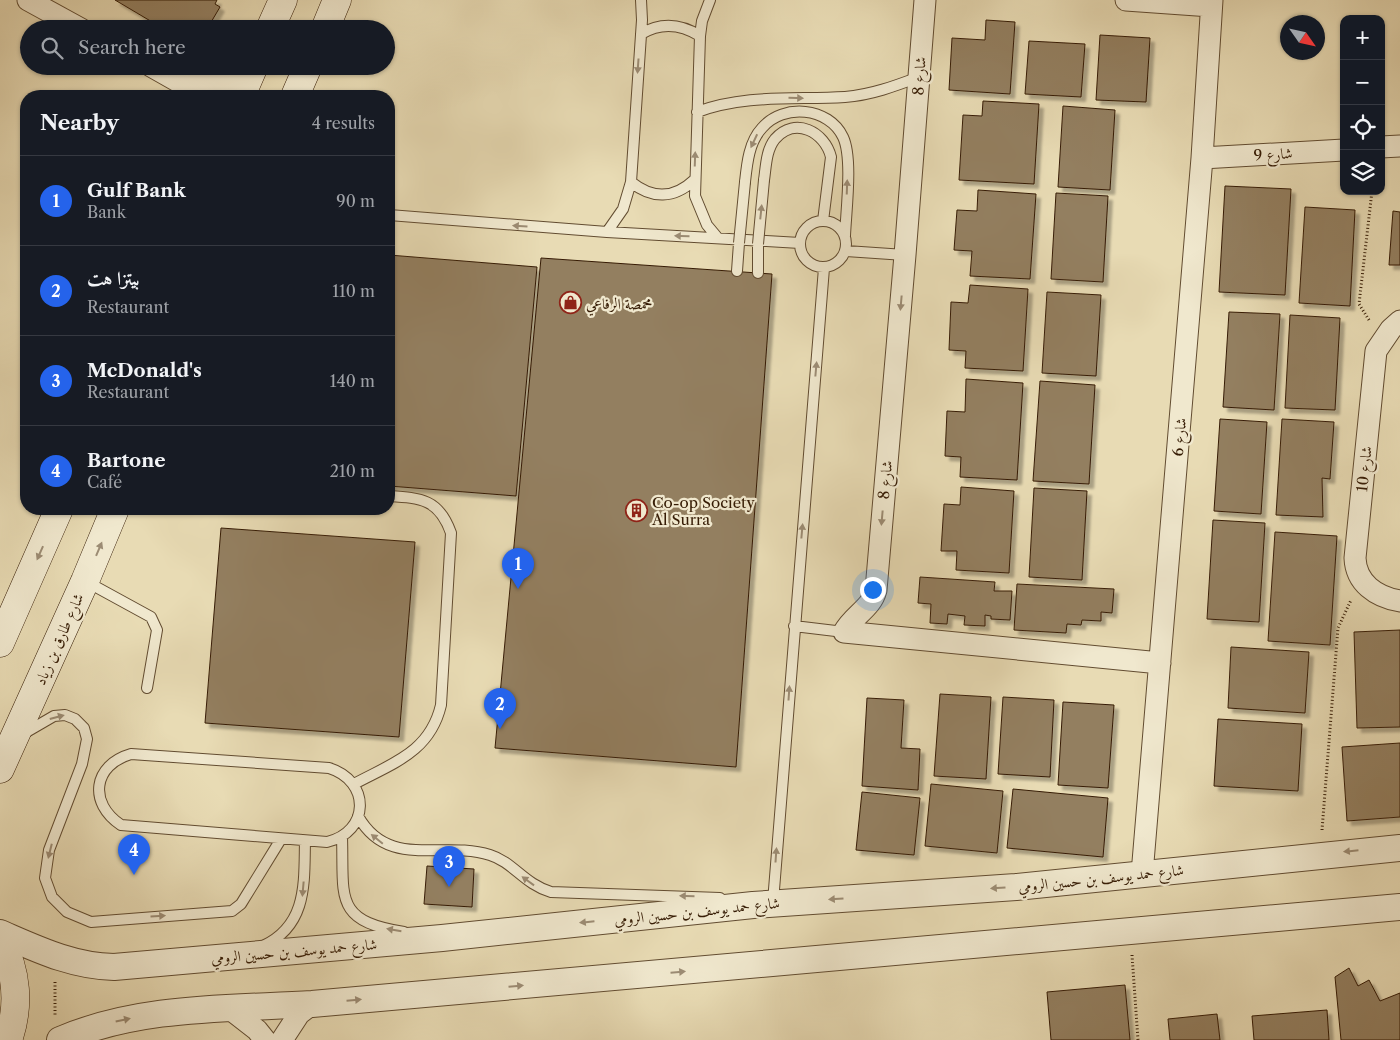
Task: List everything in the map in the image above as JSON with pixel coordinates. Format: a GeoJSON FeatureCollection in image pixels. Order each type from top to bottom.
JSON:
{"type":"FeatureCollection","features":[{"type":"Feature","properties":{"kind":"main road"},"geometry":{"type":"LineString","coordinates":[[274,20],[283,0]]}},
{"type":"Feature","properties":{"kind":"main road"},"geometry":{"type":"LineString","coordinates":[[329,20],[337,0]]}},
{"type":"Feature","properties":{"kind":"main road"},"geometry":{"type":"LineString","coordinates":[[244,90],[250,75]]}},
{"type":"Feature","properties":{"kind":"main road"},"geometry":{"type":"LineString","coordinates":[[298,90],[304,75]]}},
{"type":"Feature","properties":{"kind":"main road"},"geometry":{"type":"LineString","coordinates":[[0,643],[57,515]]}},
{"type":"Feature","properties":{"kind":"main road","name":"شارع طارق بن زياد"},"geometry":{"type":"LineString","coordinates":[[0,769],[113,515]]}},
{"type":"Feature","properties":{"kind":"main road"},"geometry":{"type":"LineString","coordinates":[[0,939],[12,969],[16,990],[16,1011],[8,1040]]}},
{"type":"Feature","properties":{"kind":"street"},"geometry":{"type":"LineString","coordinates":[[28,0],[65,20]]}},
{"type":"Feature","properties":{"kind":"street","name":"شارع 8"},"geometry":{"type":"LineString","coordinates":[[844,632],[854,618],[868,607],[876,590],[905,255],[924,0]]}},
{"type":"Feature","properties":{"kind":"street"},"geometry":{"type":"LineString","coordinates":[[1126,0],[1211,3]]}},
{"type":"Feature","properties":{"kind":"street","name":"شارع 6"},"geometry":{"type":"LineString","coordinates":[[1142,874],[1202,158],[1211,3]]}},
{"type":"Feature","properties":{"kind":"street"},"geometry":{"type":"LineString","coordinates":[[164,75],[187,90],[218,82],[236,75]]}},
{"type":"Feature","properties":{"kind":"street"},"geometry":{"type":"LineString","coordinates":[[1385,147],[1400,146]]}},
{"type":"Feature","properties":{"kind":"street","name":"شارع 9"},"geometry":{"type":"LineString","coordinates":[[1202,158],[1340,150]]}},
{"type":"Feature","properties":{"kind":"street","name":"شارع 10"},"geometry":{"type":"LineString","coordinates":[[1360,579],[1356,570],[1355,558],[1376,351],[1382,340],[1400,321]]}},
{"type":"Feature","properties":{"kind":"street"},"geometry":{"type":"LineString","coordinates":[[1360,579],[1376,594],[1400,601]]}},
{"type":"Feature","properties":{"kind":"street"},"geometry":{"type":"LineString","coordinates":[[844,632],[1160,662]]}},
{"type":"Feature","properties":{"kind":"street","name":"شارع حمد يوسف بن حسين الرومي"},"geometry":{"type":"LineString","coordinates":[[0,932],[55,956],[80,964],[107,966],[442,938],[763,904],[1016,887],[1400,848]]}},
{"type":"Feature","properties":{"kind":"street"},"geometry":{"type":"LineString","coordinates":[[58,1031],[160,1013],[312,1004],[1400,908]]}},
{"type":"Feature","properties":{"kind":"street"},"geometry":{"type":"LineString","coordinates":[[282,1040],[299,1014],[312,1004]]}},
{"type":"Feature","properties":{"kind":"street"},"geometry":{"type":"LineString","coordinates":[[230,1009],[257,1030],[265,1040]]}},
{"type":"Feature","properties":{"kind":"lane"},"geometry":{"type":"LineString","coordinates":[[607,232],[624,210],[631,182],[641,34],[641,0]]}},
{"type":"Feature","properties":{"kind":"lane"},"geometry":{"type":"LineString","coordinates":[[710,0],[702,21],[700,36],[694,180],[700,211],[707,225],[717,237]]}},
{"type":"Feature","properties":{"kind":"lane"},"geometry":{"type":"LineString","coordinates":[[641,34],[666,25],[684,27],[700,36]]}},
{"type":"Feature","properties":{"kind":"lane"},"geometry":{"type":"LineString","coordinates":[[697,112],[728,102],[746,99],[847,97],[892,88],[919,77]]}},
{"type":"Feature","properties":{"kind":"lane"},"geometry":{"type":"LineString","coordinates":[[737,272],[749,153],[754,139],[772,119],[794,111],[804,111],[822,117],[837,128],[847,147],[846,250],[838,263],[824,268],[817,267],[805,259],[800,243],[804,232],[809,226],[823,221],[836,225],[845,236]]}},
{"type":"Feature","properties":{"kind":"lane"},"geometry":{"type":"LineString","coordinates":[[758,273],[758,244],[768,155],[775,139],[792,129],[801,128],[817,133],[829,147],[832,157],[823,221]]}},
{"type":"Feature","properties":{"kind":"lane"},"geometry":{"type":"LineString","coordinates":[[631,182],[645,192],[663,196],[686,188],[694,180]]}},
{"type":"Feature","properties":{"kind":"lane"},"geometry":{"type":"LineString","coordinates":[[395,215],[607,232],[800,243]]}},
{"type":"Feature","properties":{"kind":"lane"},"geometry":{"type":"LineString","coordinates":[[846,250],[905,255]]}},
{"type":"Feature","properties":{"kind":"lane"},"geometry":{"type":"LineString","coordinates":[[358,816],[371,835],[388,846],[490,855],[508,865],[527,882],[551,892],[701,896],[763,904],[794,626],[824,268]]}},
{"type":"Feature","properties":{"kind":"lane"},"geometry":{"type":"LineString","coordinates":[[354,784],[402,759],[421,745],[434,727],[441,705],[451,533],[443,514],[428,502],[418,498],[395,496]]}},
{"type":"Feature","properties":{"kind":"lane"},"geometry":{"type":"LineString","coordinates":[[85,581],[151,616],[155,622],[157,630],[147,688]]}},
{"type":"Feature","properties":{"kind":"lane"},"geometry":{"type":"LineString","coordinates":[[794,626],[844,632]]}},
{"type":"Feature","properties":{"kind":"lane"},"geometry":{"type":"LineString","coordinates":[[14,739],[54,716],[65,715],[75,718],[84,728],[87,738],[82,764],[49,850],[45,878],[52,897],[67,912],[91,922],[232,911],[241,904],[281,839]]}},
{"type":"Feature","properties":{"kind":"lane"},"geometry":{"type":"LineString","coordinates":[[131,754],[329,768],[339,771],[354,784],[360,801],[358,816],[349,832],[342,837],[327,842],[121,825],[111,818],[104,809],[99,797],[99,785],[103,774],[110,764],[120,757],[131,754]]}},
{"type":"Feature","properties":{"kind":"lane"},"geometry":{"type":"LineString","coordinates":[[342,837],[343,894],[351,912],[375,926],[442,938]]}},
{"type":"Feature","properties":{"kind":"lane"},"geometry":{"type":"LineString","coordinates":[[220,958],[250,952],[268,944],[282,933],[293,919],[304,894],[305,841]]}},
{"type":"Feature","properties":{"kind":"path"},"geometry":{"type":"LineString","coordinates":[[1372,195],[1359,304],[1382,340]]}},
{"type":"Feature","properties":{"kind":"path"},"geometry":{"type":"LineString","coordinates":[[1320,855],[1338,628],[1360,579]]}},
{"type":"Feature","properties":{"kind":"path"},"geometry":{"type":"LineString","coordinates":[[1130,932],[1138,1040]]}},
{"type":"Feature","properties":{"kind":"path"},"geometry":{"type":"LineString","coordinates":[[55,956],[58,1031]]}},
{"type":"Feature","properties":{"kind":"building"},"geometry":{"type":"Polygon","coordinates":[[[115,0],[217,0],[215,4],[220,7],[212,20],[149,20],[115,0]]]}},
{"type":"Feature","properties":{"kind":"building"},"geometry":{"type":"Polygon","coordinates":[[[986,20],[1015,22],[1010,94],[949,90],[952,38],[985,40],[986,20]]]}},
{"type":"Feature","properties":{"kind":"building"},"geometry":{"type":"Polygon","coordinates":[[[1100,35],[1150,38],[1146,102],[1096,100],[1100,35]]]}},
{"type":"Feature","properties":{"kind":"building"},"geometry":{"type":"Polygon","coordinates":[[[1029,41],[1085,44],[1081,97],[1025,94],[1029,41]]]}},
{"type":"Feature","properties":{"kind":"building"},"geometry":{"type":"Polygon","coordinates":[[[983,101],[1039,104],[1034,184],[959,180],[963,115],[982,116],[983,101]]]}},
{"type":"Feature","properties":{"kind":"building"},"geometry":{"type":"Polygon","coordinates":[[[1063,106],[1115,110],[1110,190],[1058,187],[1063,106]]]}},
{"type":"Feature","properties":{"kind":"building"},"geometry":{"type":"Polygon","coordinates":[[[1225,186],[1291,189],[1285,295],[1219,292],[1225,186]]]}},
{"type":"Feature","properties":{"kind":"building"},"geometry":{"type":"Polygon","coordinates":[[[978,190],[1036,194],[1030,279],[970,276],[972,251],[954,250],[957,210],[977,211],[978,190]]]}},
{"type":"Feature","properties":{"kind":"building"},"geometry":{"type":"Polygon","coordinates":[[[1056,193],[1108,196],[1103,282],[1051,279],[1056,193]]]}},
{"type":"Feature","properties":{"kind":"building"},"geometry":{"type":"Polygon","coordinates":[[[1305,207],[1355,210],[1350,306],[1299,303],[1305,207]]]}},
{"type":"Feature","properties":{"kind":"building"},"geometry":{"type":"Polygon","coordinates":[[[1393,211],[1400,212],[1400,265],[1389,265],[1393,211]]]}},
{"type":"Feature","properties":{"kind":"building"},"geometry":{"type":"Polygon","coordinates":[[[395,255],[537,267],[516,496],[395,486],[395,255]]]}},
{"type":"Feature","properties":{"kind":"building","name":"Co-op Society Al Surra"},"geometry":{"type":"Polygon","coordinates":[[[541,258],[772,274],[736,767],[495,748],[541,258]]]}},
{"type":"Feature","properties":{"kind":"building"},"geometry":{"type":"Polygon","coordinates":[[[970,285],[1028,289],[1023,371],[965,368],[966,351],[949,350],[951,302],[968,303],[970,285]]]}},
{"type":"Feature","properties":{"kind":"building"},"geometry":{"type":"Polygon","coordinates":[[[1047,292],[1101,295],[1096,376],[1042,373],[1047,292]]]}},
{"type":"Feature","properties":{"kind":"building"},"geometry":{"type":"Polygon","coordinates":[[[1229,312],[1280,314],[1274,410],[1223,407],[1229,312]]]}},
{"type":"Feature","properties":{"kind":"building"},"geometry":{"type":"Polygon","coordinates":[[[1290,315],[1340,318],[1335,410],[1285,408],[1290,315]]]}},
{"type":"Feature","properties":{"kind":"building"},"geometry":{"type":"Polygon","coordinates":[[[966,379],[1023,383],[1017,480],[960,477],[961,457],[945,456],[947,411],[965,412],[966,379]]]}},
{"type":"Feature","properties":{"kind":"building"},"geometry":{"type":"Polygon","coordinates":[[[1040,381],[1095,385],[1089,484],[1033,481],[1040,381]]]}},
{"type":"Feature","properties":{"kind":"building"},"geometry":{"type":"Polygon","coordinates":[[[1220,419],[1267,422],[1261,514],[1214,511],[1220,419]]]}},
{"type":"Feature","properties":{"kind":"building"},"geometry":{"type":"Polygon","coordinates":[[[1282,419],[1334,422],[1330,479],[1322,478],[1323,517],[1276,515],[1282,419]]]}},
{"type":"Feature","properties":{"kind":"building"},"geometry":{"type":"Polygon","coordinates":[[[961,487],[1014,491],[1009,573],[956,570],[957,551],[941,551],[944,504],[960,505],[961,487]]]}},
{"type":"Feature","properties":{"kind":"building"},"geometry":{"type":"Polygon","coordinates":[[[1034,488],[1087,491],[1082,580],[1029,577],[1034,488]]]}},
{"type":"Feature","properties":{"kind":"building"},"geometry":{"type":"Polygon","coordinates":[[[1213,520],[1265,523],[1259,622],[1207,619],[1213,520]]]}},
{"type":"Feature","properties":{"kind":"building"},"geometry":{"type":"Polygon","coordinates":[[[221,528],[415,542],[399,737],[205,723],[221,528]]]}},
{"type":"Feature","properties":{"kind":"building"},"geometry":{"type":"Polygon","coordinates":[[[1275,532],[1337,536],[1330,645],[1268,641],[1275,532]]]}},
{"type":"Feature","properties":{"kind":"building"},"geometry":{"type":"Polygon","coordinates":[[[920,577],[995,582],[994,591],[1012,591],[1010,620],[991,619],[991,616],[985,615],[985,626],[964,625],[965,616],[948,614],[947,624],[930,623],[931,604],[918,603],[920,577]]]}},
{"type":"Feature","properties":{"kind":"building"},"geometry":{"type":"Polygon","coordinates":[[[1017,584],[1114,589],[1112,613],[1101,612],[1101,621],[1082,620],[1081,625],[1067,624],[1066,633],[1014,630],[1017,584]]]}},
{"type":"Feature","properties":{"kind":"building"},"geometry":{"type":"Polygon","coordinates":[[[1400,630],[1400,727],[1357,728],[1354,632],[1400,630]]]}},
{"type":"Feature","properties":{"kind":"building"},"geometry":{"type":"Polygon","coordinates":[[[1231,647],[1309,652],[1305,713],[1228,708],[1231,647]]]}},
{"type":"Feature","properties":{"kind":"building"},"geometry":{"type":"Polygon","coordinates":[[[940,694],[991,697],[986,779],[934,776],[940,694]]]}},
{"type":"Feature","properties":{"kind":"building"},"geometry":{"type":"Polygon","coordinates":[[[1003,697],[1054,700],[1050,777],[998,774],[1003,697]]]}},
{"type":"Feature","properties":{"kind":"building"},"geometry":{"type":"Polygon","coordinates":[[[867,698],[904,700],[901,748],[920,749],[918,790],[862,786],[867,698]]]}},
{"type":"Feature","properties":{"kind":"building"},"geometry":{"type":"Polygon","coordinates":[[[1063,702],[1114,705],[1108,788],[1058,785],[1063,702]]]}},
{"type":"Feature","properties":{"kind":"building"},"geometry":{"type":"Polygon","coordinates":[[[1218,719],[1302,724],[1298,791],[1214,786],[1218,719]]]}},
{"type":"Feature","properties":{"kind":"building"},"geometry":{"type":"Polygon","coordinates":[[[1400,743],[1400,817],[1347,821],[1342,747],[1400,743]]]}},
{"type":"Feature","properties":{"kind":"building"},"geometry":{"type":"Polygon","coordinates":[[[931,784],[1003,791],[997,853],[925,846],[931,784]]]}},
{"type":"Feature","properties":{"kind":"building"},"geometry":{"type":"Polygon","coordinates":[[[1013,789],[1108,798],[1103,857],[1007,848],[1013,789]]]}},
{"type":"Feature","properties":{"kind":"building"},"geometry":{"type":"Polygon","coordinates":[[[862,792],[920,798],[914,855],[856,850],[862,792]]]}},
{"type":"Feature","properties":{"kind":"building"},"geometry":{"type":"Polygon","coordinates":[[[427,866],[474,869],[472,907],[424,904],[427,866]]]}},
{"type":"Feature","properties":{"kind":"building"},"geometry":{"type":"Polygon","coordinates":[[[1349,968],[1358,986],[1369,980],[1380,1001],[1400,993],[1400,1040],[1341,1040],[1335,977],[1349,968]]]}},
{"type":"Feature","properties":{"kind":"building"},"geometry":{"type":"Polygon","coordinates":[[[1125,985],[1130,1040],[1051,1040],[1047,992],[1125,985]]]}},
{"type":"Feature","properties":{"kind":"building"},"geometry":{"type":"Polygon","coordinates":[[[1327,1010],[1329,1040],[1254,1040],[1252,1016],[1327,1010]]]}},
{"type":"Feature","properties":{"kind":"building"},"geometry":{"type":"Polygon","coordinates":[[[1217,1014],[1220,1040],[1170,1040],[1168,1019],[1217,1014]]]}},
{"type":"Feature","properties":{"kind":"place","name":"محمصة الرفاعي"},"geometry":{"type":"Point","coordinates":[570,303]}},
{"type":"Feature","properties":{"kind":"place","name":"Co-op Society Al Surra"},"geometry":{"type":"Point","coordinates":[636,511]}},
{"type":"Feature","properties":{"kind":"place","name":"Gulf Bank"},"geometry":{"type":"Point","coordinates":[518,589]}},
{"type":"Feature","properties":{"kind":"place","name":"بيتزا هت"},"geometry":{"type":"Point","coordinates":[500,729]}},
{"type":"Feature","properties":{"kind":"place","name":"Bartone"},"geometry":{"type":"Point","coordinates":[134,875]}},
{"type":"Feature","properties":{"kind":"place","name":"McDonald's"},"geometry":{"type":"Point","coordinates":[449,887]}}]}
